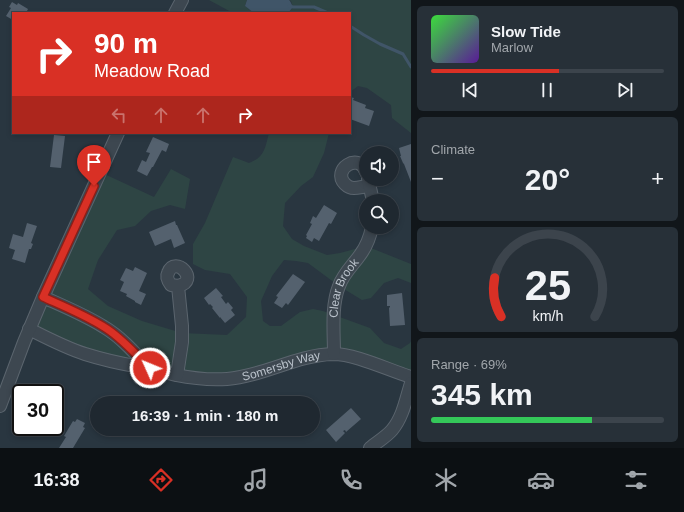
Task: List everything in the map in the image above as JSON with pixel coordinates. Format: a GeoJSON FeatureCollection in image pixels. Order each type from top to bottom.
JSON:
{"type":"FeatureCollection","features":[{"type":"Feature","properties":{"kind":"street"},"geometry":{"type":"LineString","coordinates":[[175,12],[182,0]]}},
{"type":"Feature","properties":{"kind":"street"},"geometry":{"type":"LineString","coordinates":[[0,406],[29,329],[118,134]]}},
{"type":"Feature","properties":{"kind":"street"},"geometry":{"type":"LineString","coordinates":[[359,164],[351,163],[345,167],[342,174],[342,178],[346,185],[354,188],[359,186]]}},
{"type":"Feature","properties":{"kind":"street","name":"Clear Brook"},"geometry":{"type":"LineString","coordinates":[[334,354],[334,306],[339,286],[344,275],[366,246],[370,234]]}},
{"type":"Feature","properties":{"kind":"street"},"geometry":{"type":"LineString","coordinates":[[177,375],[182,342],[178,286]]}},
{"type":"Feature","properties":{"kind":"street","name":"Somersby Way"},"geometry":{"type":"LineString","coordinates":[[43,297],[104,327],[119,338],[150,368]]}},
{"type":"Feature","properties":{"kind":"street","name":"Somersby Way"},"geometry":{"type":"LineString","coordinates":[[29,329],[86,354],[177,375],[233,378],[261,372],[307,358],[334,354],[363,360],[411,377]]}},
{"type":"Feature","properties":{"kind":"street"},"geometry":{"type":"LineString","coordinates":[[370,448],[384,438],[393,429],[399,419],[411,383]]}},
{"type":"Feature","properties":{"kind":"green space"},"geometry":{"type":"Polygon","coordinates":[[[209,0],[247,0],[245,6],[253,12],[231,12],[209,0]]]}},
{"type":"Feature","properties":{"kind":"green space"},"geometry":{"type":"Polygon","coordinates":[[[289,0],[411,0],[411,133],[392,118],[391,105],[367,88],[358,86],[351,91],[351,12],[289,12],[293,7],[291,1],[289,0]]]}},
{"type":"Feature","properties":{"kind":"green space"},"geometry":{"type":"Polygon","coordinates":[[[269,134],[329,134],[324,153],[313,177],[301,186],[285,203],[283,226],[292,239],[304,246],[327,255],[366,246],[411,264],[411,283],[398,278],[384,283],[371,298],[362,300],[339,286],[308,263],[284,260],[272,276],[261,301],[263,321],[270,326],[281,326],[300,312],[313,309],[323,311],[370,328],[384,343],[401,349],[411,341],[411,377],[334,354],[227,379],[136,366],[29,329],[100,172],[154,197],[171,169],[190,179],[185,209],[170,205],[151,211],[135,226],[117,230],[98,260],[88,289],[108,306],[142,321],[182,333],[227,335],[246,317],[247,297],[230,274],[205,270],[193,264],[193,244],[205,223],[233,157],[249,163],[254,161],[264,151],[269,134]]]}},
{"type":"Feature","properties":{"kind":"water"},"geometry":{"type":"Polygon","coordinates":[[[247,0],[289,0],[293,7],[289,12],[253,12],[245,6],[247,0]]]}},
{"type":"Feature","properties":{"kind":"building"},"geometry":{"type":"Polygon","coordinates":[[[12,2],[17,5],[18,3],[28,9],[26,12],[12,12],[12,19],[6,16],[11,8],[9,7],[12,2]]]}},
{"type":"Feature","properties":{"kind":"building"},"geometry":{"type":"Polygon","coordinates":[[[351,97],[354,98],[353,100],[366,105],[365,108],[374,111],[369,126],[351,119],[351,97]]]}},
{"type":"Feature","properties":{"kind":"building"},"geometry":{"type":"Polygon","coordinates":[[[54,135],[65,136],[61,168],[50,167],[54,135]]]}},
{"type":"Feature","properties":{"kind":"building"},"geometry":{"type":"Polygon","coordinates":[[[153,137],[169,144],[166,152],[162,150],[147,176],[137,171],[142,160],[146,162],[150,153],[146,152],[153,137]]]}},
{"type":"Feature","properties":{"kind":"building"},"geometry":{"type":"Polygon","coordinates":[[[411,144],[411,182],[400,156],[399,148],[411,144]]]}},
{"type":"Feature","properties":{"kind":"building"},"geometry":{"type":"Polygon","coordinates":[[[324,205],[337,213],[331,224],[329,223],[319,241],[314,238],[312,242],[306,238],[306,235],[312,224],[310,223],[313,216],[316,218],[324,205]]]}},
{"type":"Feature","properties":{"kind":"building"},"geometry":{"type":"Polygon","coordinates":[[[175,221],[185,243],[174,248],[171,239],[155,246],[149,232],[175,221]]]}},
{"type":"Feature","properties":{"kind":"building"},"geometry":{"type":"Polygon","coordinates":[[[27,223],[37,226],[31,243],[33,244],[31,249],[29,249],[25,263],[12,259],[15,250],[9,248],[13,234],[23,237],[27,223]]]}},
{"type":"Feature","properties":{"kind":"building"},"geometry":{"type":"Polygon","coordinates":[[[135,267],[147,273],[139,291],[146,294],[141,305],[126,296],[127,294],[120,291],[124,282],[120,280],[126,268],[133,271],[135,267]]]}},
{"type":"Feature","properties":{"kind":"building"},"geometry":{"type":"Polygon","coordinates":[[[293,274],[305,282],[288,305],[286,303],[282,308],[274,303],[278,297],[276,296],[293,274]]]}},
{"type":"Feature","properties":{"kind":"building"},"geometry":{"type":"Polygon","coordinates":[[[216,288],[223,296],[221,297],[226,304],[228,302],[233,308],[231,310],[235,315],[225,323],[204,298],[216,288]]]}},
{"type":"Feature","properties":{"kind":"building"},"geometry":{"type":"Polygon","coordinates":[[[402,293],[405,325],[390,326],[390,306],[387,306],[387,295],[402,293]]]}},
{"type":"Feature","properties":{"kind":"building"},"geometry":{"type":"Polygon","coordinates":[[[351,408],[361,419],[346,432],[345,430],[343,431],[345,433],[336,442],[326,430],[351,408]]]}},
{"type":"Feature","properties":{"kind":"building"},"geometry":{"type":"Polygon","coordinates":[[[77,419],[85,423],[83,427],[85,428],[73,448],[59,448],[73,421],[75,422],[77,419]]]}},
{"type":"Feature","properties":{"kind":"waterway"},"geometry":{"type":"LineString","coordinates":[[289,6],[314,7],[326,12]]}},
{"type":"Feature","properties":{"kind":"waterway"},"geometry":{"type":"LineString","coordinates":[[351,27],[380,44],[403,54],[411,67]]}},
{"type":"Feature","properties":{"kind":"route"},"geometry":{"type":"LineString","coordinates":[[94,186],[43,297],[104,327],[119,338],[150,368]]}}]}
